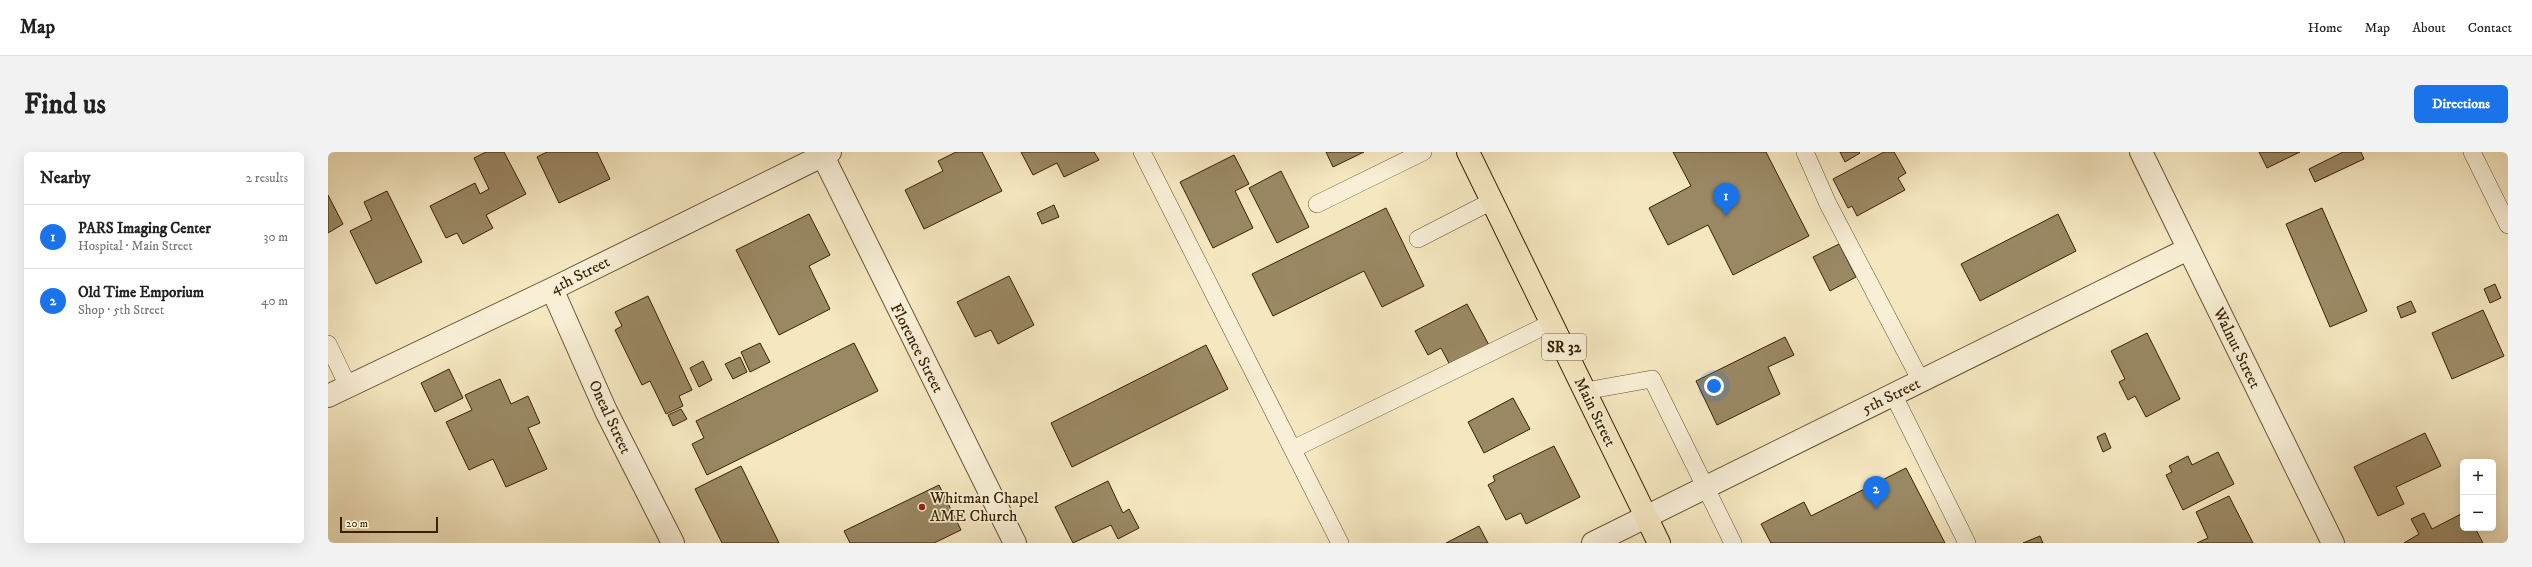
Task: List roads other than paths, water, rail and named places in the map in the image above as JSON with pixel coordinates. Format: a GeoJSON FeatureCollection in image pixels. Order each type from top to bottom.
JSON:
{"type":"FeatureCollection","features":[{"type":"Feature","properties":{"kind":"main road","name":"Main Street"},"geometry":{"type":"LineString","coordinates":[[1468,152],[1659,543]]}},
{"type":"Feature","properties":{"kind":"street","name":"Walnut Street"},"geometry":{"type":"LineString","coordinates":[[2141,152],[2333,543]]}},
{"type":"Feature","properties":{"kind":"street","name":"4th Street"},"geometry":{"type":"LineString","coordinates":[[328,396],[552,289],[825,153]]}},
{"type":"Feature","properties":{"kind":"street","name":"Florence Street"},"geometry":{"type":"LineString","coordinates":[[825,153],[1015,543]]}},
{"type":"Feature","properties":{"kind":"street","name":"5th Street"},"geometry":{"type":"LineString","coordinates":[[1593,543],[2188,249]]}},
{"type":"Feature","properties":{"kind":"street","name":"Oneal Street"},"geometry":{"type":"LineString","coordinates":[[552,289],[606,411],[673,543]]}},
{"type":"Feature","properties":{"kind":"lane"},"geometry":{"type":"LineString","coordinates":[[1142,152],[1340,543]]}},
{"type":"Feature","properties":{"kind":"lane"},"geometry":{"type":"LineString","coordinates":[[1317,204],[1423,152]]}},
{"type":"Feature","properties":{"kind":"lane"},"geometry":{"type":"LineString","coordinates":[[1805,152],[1828,204],[1921,381]]}},
{"type":"Feature","properties":{"kind":"lane"},"geometry":{"type":"LineString","coordinates":[[2472,152],[2508,225]]}},
{"type":"Feature","properties":{"kind":"lane"},"geometry":{"type":"LineString","coordinates":[[1418,239],[1492,201]]}},
{"type":"Feature","properties":{"kind":"lane"},"geometry":{"type":"LineString","coordinates":[[1293,449],[1551,323]]}},
{"type":"Feature","properties":{"kind":"lane"},"geometry":{"type":"LineString","coordinates":[[328,344],[348,386]]}},
{"type":"Feature","properties":{"kind":"lane"},"geometry":{"type":"LineString","coordinates":[[1585,390],[1652,379],[1733,543]]}},
{"type":"Feature","properties":{"kind":"lane"},"geometry":{"type":"LineString","coordinates":[[1893,394],[1967,543]]}},
{"type":"Feature","properties":{"kind":"place","name":"PARS Imaging Center"},"geometry":{"type":"Point","coordinates":[1726,216]}},
{"type":"Feature","properties":{"kind":"place","name":"Whitman Chapel AME Church"},"geometry":{"type":"Point","coordinates":[922,507]}},
{"type":"Feature","properties":{"kind":"place","name":"Old Time Emporium"},"geometry":{"type":"Point","coordinates":[1876,509]}}]}
